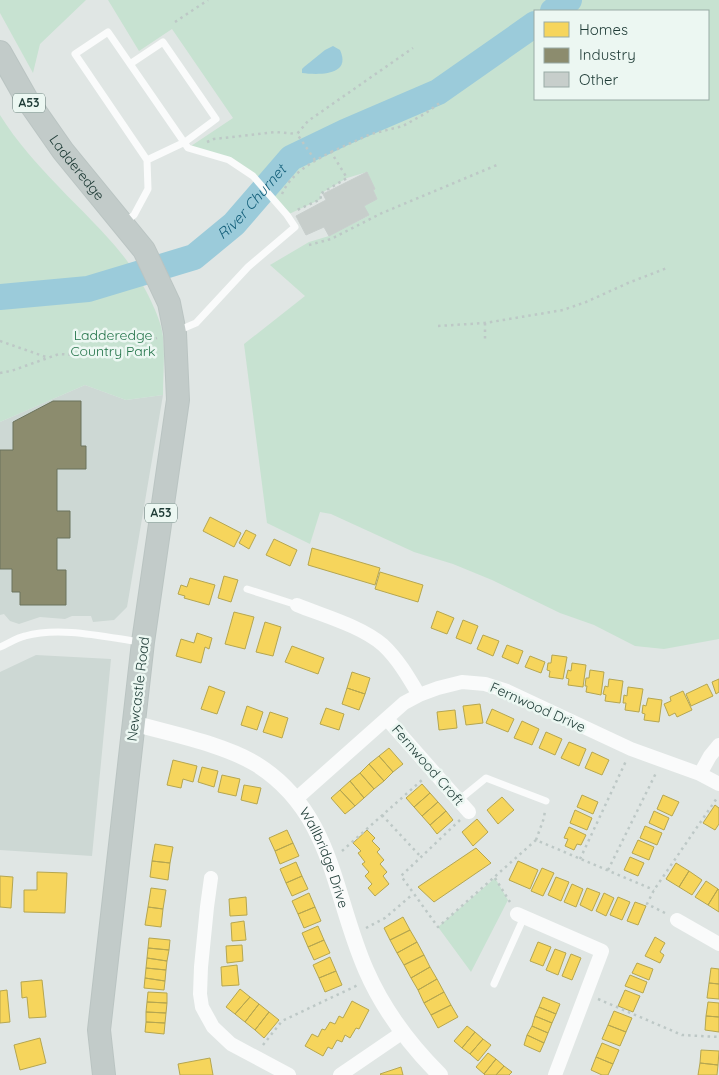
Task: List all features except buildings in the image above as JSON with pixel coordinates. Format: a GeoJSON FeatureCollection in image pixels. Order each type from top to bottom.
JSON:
{"type":"FeatureCollection","features":[{"type":"Feature","properties":{"kind":"highway","name":"Ladderedge"},"geometry":{"type":"LineString","coordinates":[[0,52],[26,98],[63,151],[144,250],[169,303]]}},
{"type":"Feature","properties":{"kind":"highway","name":"Newcastle Road"},"geometry":{"type":"LineString","coordinates":[[104,1075],[99,1030],[143,642],[178,400],[175,333],[169,303]]}},
{"type":"Feature","properties":{"kind":"street"},"geometry":{"type":"LineString","coordinates":[[296,605],[375,638],[393,657],[419,695]]}},
{"type":"Feature","properties":{"kind":"street","name":"Fernwood Drive"},"geometry":{"type":"LineString","coordinates":[[296,799],[404,703],[438,688],[462,682],[485,684],[507,691],[632,749],[700,774],[719,784]]}},
{"type":"Feature","properties":{"kind":"street","name":"Fernwood Croft"},"geometry":{"type":"LineString","coordinates":[[387,719],[469,812]]}},
{"type":"Feature","properties":{"kind":"street","name":"Wallbridge Drive"},"geometry":{"type":"LineString","coordinates":[[133,723],[235,752],[262,768],[296,799],[321,838],[354,934],[380,999],[403,1032],[440,1075]]}},
{"type":"Feature","properties":{"kind":"street"},"geometry":{"type":"LineString","coordinates":[[700,774],[719,745]]}},
{"type":"Feature","properties":{"kind":"street"},"geometry":{"type":"LineString","coordinates":[[212,878],[207,907],[202,967],[200,994],[202,1008],[206,1017],[221,1036],[231,1044],[290,1075]]}},
{"type":"Feature","properties":{"kind":"street"},"geometry":{"type":"LineString","coordinates":[[520,916],[602,951],[554,1075]]}},
{"type":"Feature","properties":{"kind":"street"},"geometry":{"type":"LineString","coordinates":[[677,920],[719,944]]}},
{"type":"Feature","properties":{"kind":"street"},"geometry":{"type":"LineString","coordinates":[[340,1075],[403,1032]]}},
{"type":"Feature","properties":{"kind":"lane"},"geometry":{"type":"LineString","coordinates":[[123,224],[134,214],[148,189],[147,160],[75,54],[108,32],[186,145],[229,160],[253,176],[268,195],[290,214],[296,227],[248,267],[196,324],[175,333]]}},
{"type":"Feature","properties":{"kind":"lane"},"geometry":{"type":"LineString","coordinates":[[130,64],[163,42],[216,119],[186,145],[147,160]]}},
{"type":"Feature","properties":{"kind":"lane"},"geometry":{"type":"LineString","coordinates":[[247,589],[296,605]]}},
{"type":"Feature","properties":{"kind":"lane"},"geometry":{"type":"LineString","coordinates":[[0,647],[24,636],[72,632],[143,642]]}},
{"type":"Feature","properties":{"kind":"lane"},"geometry":{"type":"LineString","coordinates":[[459,800],[486,778],[546,801]]}},
{"type":"Feature","properties":{"kind":"lane"},"geometry":{"type":"LineString","coordinates":[[494,984],[520,916]]}},
{"type":"Feature","properties":{"kind":"path"},"geometry":{"type":"LineString","coordinates":[[175,22],[208,0]]}},
{"type":"Feature","properties":{"kind":"path"},"geometry":{"type":"LineString","coordinates":[[298,134],[308,121],[413,48]]}},
{"type":"Feature","properties":{"kind":"path"},"geometry":{"type":"LineString","coordinates":[[331,152],[347,178],[320,194],[321,199],[290,214],[282,193],[296,174],[315,160],[331,152],[371,134],[403,126],[441,102]]}},
{"type":"Feature","properties":{"kind":"path"},"geometry":{"type":"LineString","coordinates":[[205,143],[214,139],[276,132],[298,134]]}},
{"type":"Feature","properties":{"kind":"path"},"geometry":{"type":"LineString","coordinates":[[298,134],[315,160]]}},
{"type":"Feature","properties":{"kind":"path"},"geometry":{"type":"LineString","coordinates":[[309,245],[331,239],[382,213],[497,165]]}},
{"type":"Feature","properties":{"kind":"path"},"geometry":{"type":"LineString","coordinates":[[438,326],[485,323],[574,307],[667,268]]}},
{"type":"Feature","properties":{"kind":"path"},"geometry":{"type":"LineString","coordinates":[[485,323],[485,342]]}},
{"type":"Feature","properties":{"kind":"path"},"geometry":{"type":"LineString","coordinates":[[0,373],[59,354],[106,357],[175,333]]}},
{"type":"Feature","properties":{"kind":"path"},"geometry":{"type":"LineString","coordinates":[[0,341],[47,358]]}},
{"type":"Feature","properties":{"kind":"path"},"geometry":{"type":"LineString","coordinates":[[580,859],[632,749]]}},
{"type":"Feature","properties":{"kind":"path"},"geometry":{"type":"LineString","coordinates":[[608,870],[662,760]]}},
{"type":"Feature","properties":{"kind":"path"},"geometry":{"type":"LineString","coordinates":[[330,862],[433,771]]}},
{"type":"Feature","properties":{"kind":"path"},"geometry":{"type":"LineString","coordinates":[[677,920],[647,904],[654,890],[719,794]]}},
{"type":"Feature","properties":{"kind":"path"},"geometry":{"type":"LineString","coordinates":[[469,812],[400,876],[438,927],[536,840],[544,818],[546,801]]}},
{"type":"Feature","properties":{"kind":"path"},"geometry":{"type":"LineString","coordinates":[[382,815],[422,856]]}},
{"type":"Feature","properties":{"kind":"path"},"geometry":{"type":"LineString","coordinates":[[536,840],[654,890]]}},
{"type":"Feature","properties":{"kind":"path"},"geometry":{"type":"LineString","coordinates":[[495,878],[520,916]]}},
{"type":"Feature","properties":{"kind":"path"},"geometry":{"type":"LineString","coordinates":[[354,934],[385,918],[413,894]]}},
{"type":"Feature","properties":{"kind":"path"},"geometry":{"type":"LineString","coordinates":[[254,1056],[282,1021],[371,980]]}},
{"type":"Feature","properties":{"kind":"path"},"geometry":{"type":"LineString","coordinates":[[586,994],[682,1035],[719,1037]]}},
{"type":"Feature","properties":{"kind":"shaded area"},"geometry":{"type":"Polygon","coordinates":[[[85,385],[126,400],[163,395],[127,607],[114,620],[93,622],[91,616],[72,616],[65,619],[40,617],[19,624],[10,621],[4,614],[0,615],[0,422],[85,385]]]}},
{"type":"Feature","properties":{"kind":"shaded area"},"geometry":{"type":"Polygon","coordinates":[[[36,655],[111,659],[92,856],[0,850],[0,672],[36,655]]]}},
{"type":"Feature","properties":{"kind":"green space"},"geometry":{"type":"Polygon","coordinates":[[[0,0],[86,0],[40,44],[33,73],[0,13],[0,0]]]}},
{"type":"Feature","properties":{"kind":"green space"},"geometry":{"type":"Polygon","coordinates":[[[108,0],[719,0],[719,639],[664,649],[635,646],[594,625],[560,613],[492,580],[453,564],[414,552],[331,514],[320,512],[310,544],[267,523],[244,344],[305,296],[270,265],[309,242],[329,236],[368,216],[364,206],[377,199],[373,190],[375,189],[367,172],[347,178],[320,194],[321,199],[287,215],[253,176],[229,160],[188,148],[233,118],[172,29],[139,51],[108,0]]]}},
{"type":"Feature","properties":{"kind":"green space","name":"Ladderedge Country Park"},"geometry":{"type":"Polygon","coordinates":[[[0,115],[35,161],[121,253],[142,284],[157,314],[162,332],[164,351],[163,395],[126,400],[85,385],[0,422],[0,115]]]}},
{"type":"Feature","properties":{"kind":"green space"},"geometry":{"type":"Polygon","coordinates":[[[495,878],[508,900],[471,972],[438,927],[495,878]]]}},
{"type":"Feature","properties":{"kind":"water"},"geometry":{"type":"Polygon","coordinates":[[[333,46],[340,50],[342,59],[341,65],[337,69],[332,72],[316,74],[302,73],[304,67],[333,46]]]}},
{"type":"Feature","properties":{"kind":"waterway","name":"River Churnet"},"geometry":{"type":"LineString","coordinates":[[554,10],[569,0]]}},
{"type":"Feature","properties":{"kind":"waterway","name":"River Churnet"},"geometry":{"type":"LineString","coordinates":[[0,297],[88,289],[194,257],[234,224],[291,158],[345,132],[438,92],[534,25]]}}]}
